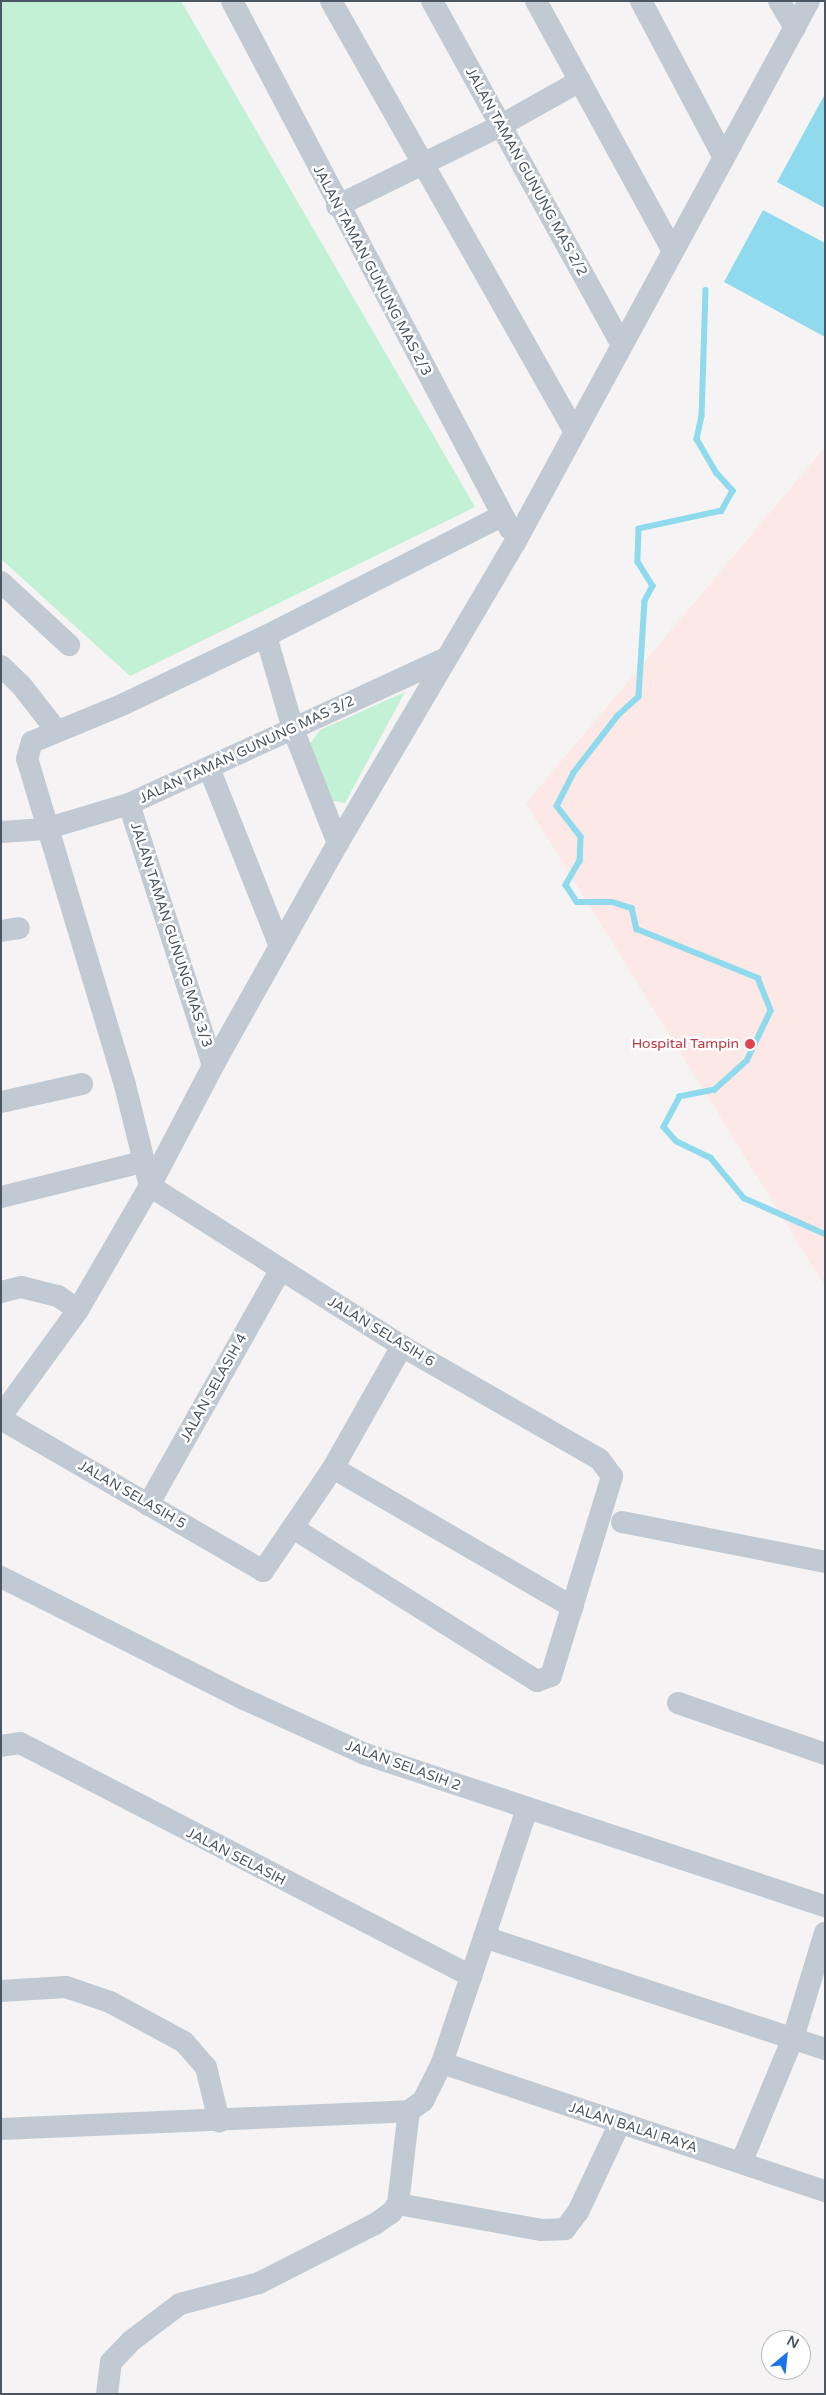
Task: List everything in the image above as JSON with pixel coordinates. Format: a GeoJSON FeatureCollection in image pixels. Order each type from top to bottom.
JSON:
{"type":"FeatureCollection","features":[{"type":"Feature","properties":{"kind":"street","name":"JALAN TAMAN GUNUNG MAS 2/3"},"geometry":{"type":"LineString","coordinates":[[232,1],[337,206],[502,516],[517,539]]}},
{"type":"Feature","properties":{"kind":"street"},"geometry":{"type":"LineString","coordinates":[[331,1],[421,165],[574,431]]}},
{"type":"Feature","properties":{"kind":"street","name":"JALAN TAMAN GUNUNG MAS 2/2"},"geometry":{"type":"LineString","coordinates":[[432,1],[621,342]]}},
{"type":"Feature","properties":{"kind":"street"},"geometry":{"type":"LineString","coordinates":[[536,1],[672,249]]}},
{"type":"Feature","properties":{"kind":"street"},"geometry":{"type":"LineString","coordinates":[[641,1],[723,156]]}},
{"type":"Feature","properties":{"kind":"street"},"geometry":{"type":"LineString","coordinates":[[779,1],[795,28]]}},
{"type":"Feature","properties":{"kind":"street"},"geometry":{"type":"LineString","coordinates":[[1,1418],[78,1310],[150,1186],[213,1065],[338,843],[444,659],[517,539],[621,342],[809,1]]}},
{"type":"Feature","properties":{"kind":"street"},"geometry":{"type":"LineString","coordinates":[[337,206],[500,126],[580,81]]}},
{"type":"Feature","properties":{"kind":"street"},"geometry":{"type":"LineString","coordinates":[[150,1186],[142,1162],[125,1085],[45,829],[26,760],[32,742],[124,704],[266,636],[502,516]]}},
{"type":"Feature","properties":{"kind":"street"},"geometry":{"type":"LineString","coordinates":[[1,582],[69,645]]}},
{"type":"Feature","properties":{"kind":"street"},"geometry":{"type":"LineString","coordinates":[[266,636],[293,729],[338,843]]}},
{"type":"Feature","properties":{"kind":"street","name":"JALAN TAMAN GUNUNG MAS 3/2"},"geometry":{"type":"LineString","coordinates":[[1,832],[45,829],[129,804],[444,659]]}},
{"type":"Feature","properties":{"kind":"street"},"geometry":{"type":"LineString","coordinates":[[1,666],[21,685],[57,731]]}},
{"type":"Feature","properties":{"kind":"street"},"geometry":{"type":"LineString","coordinates":[[209,768],[280,946]]}},
{"type":"Feature","properties":{"kind":"street","name":"JALAN TAMAN GUNUNG MAS 3/3"},"geometry":{"type":"LineString","coordinates":[[129,804],[213,1065]]}},
{"type":"Feature","properties":{"kind":"street"},"geometry":{"type":"LineString","coordinates":[[1,1102],[82,1084]]}},
{"type":"Feature","properties":{"kind":"street"},"geometry":{"type":"LineString","coordinates":[[1,1198],[142,1162]]}},
{"type":"Feature","properties":{"kind":"street","name":"JALAN SELASIH 6"},"geometry":{"type":"LineString","coordinates":[[150,1186],[280,1271],[402,1346],[599,1459],[612,1476],[573,1607]]}},
{"type":"Feature","properties":{"kind":"street","name":"JALAN SELASIH 4"},"geometry":{"type":"LineString","coordinates":[[148,1505],[280,1271]]}},
{"type":"Feature","properties":{"kind":"street"},"geometry":{"type":"LineString","coordinates":[[1,1292],[21,1287],[58,1296],[78,1310]]}},
{"type":"Feature","properties":{"kind":"street"},"geometry":{"type":"LineString","coordinates":[[333,1468],[573,1607],[552,1676],[537,1681],[292,1528],[333,1468],[402,1346]]}},
{"type":"Feature","properties":{"kind":"street","name":"JALAN SELASIH 5"},"geometry":{"type":"LineString","coordinates":[[1,1418],[263,1571],[292,1528]]}},
{"type":"Feature","properties":{"kind":"street"},"geometry":{"type":"LineString","coordinates":[[622,1522],[825,1562]]}},
{"type":"Feature","properties":{"kind":"street","name":"JALAN SELASIH 2"},"geometry":{"type":"LineString","coordinates":[[1,1577],[244,1699],[365,1754],[825,1906]]}},
{"type":"Feature","properties":{"kind":"street"},"geometry":{"type":"LineString","coordinates":[[678,1703],[825,1754]]}},
{"type":"Feature","properties":{"kind":"street","name":"JALAN SELASIH"},"geometry":{"type":"LineString","coordinates":[[1,1746],[20,1743],[471,1976]]}},
{"type":"Feature","properties":{"kind":"street"},"geometry":{"type":"LineString","coordinates":[[2,2124],[219,2121],[409,2111],[423,2101],[442,2063],[527,1809]]}},
{"type":"Feature","properties":{"kind":"street"},"geometry":{"type":"LineString","coordinates":[[742,2161],[793,2038],[825,1934]]}},
{"type":"Feature","properties":{"kind":"street"},"geometry":{"type":"LineString","coordinates":[[484,1937],[825,2049]]}},
{"type":"Feature","properties":{"kind":"street"},"geometry":{"type":"LineString","coordinates":[[1,1991],[66,1987],[110,2002],[184,2042],[206,2067],[219,2121]]}},
{"type":"Feature","properties":{"kind":"street","name":"JALAN BALAI RAYA"},"geometry":{"type":"LineString","coordinates":[[442,2063],[619,2125],[742,2161],[825,2191]]}},
{"type":"Feature","properties":{"kind":"street"},"geometry":{"type":"LineString","coordinates":[[106,2394],[111,2362],[131,2341],[180,2304],[258,2283],[375,2224],[398,2204],[409,2111]]}},
{"type":"Feature","properties":{"kind":"street"},"geometry":{"type":"LineString","coordinates":[[398,2204],[541,2230],[565,2229],[578,2212],[619,2125]]}},
{"type":"Feature","properties":{"kind":"shaded area","name":"Hospital Tampin"},"geometry":{"type":"Polygon","coordinates":[[[825,447],[825,1286],[526,803],[825,447]]]}},
{"type":"Feature","properties":{"kind":"green space"},"geometry":{"type":"Polygon","coordinates":[[[1,1],[181,1],[475,507],[130,676],[1,559],[1,1]]]}},
{"type":"Feature","properties":{"kind":"green space"},"geometry":{"type":"Polygon","coordinates":[[[405,692],[345,803],[329,800],[309,745],[320,730],[405,692]]]}},
{"type":"Feature","properties":{"kind":"water"},"geometry":{"type":"Polygon","coordinates":[[[825,94],[825,208],[777,182],[825,94]]]}},
{"type":"Feature","properties":{"kind":"water"},"geometry":{"type":"Polygon","coordinates":[[[763,210],[825,243],[825,337],[724,282],[763,210]]]}},
{"type":"Feature","properties":{"kind":"waterway"},"geometry":{"type":"LineString","coordinates":[[706,290],[702,416],[697,439],[717,473],[733,491],[722,511],[639,529],[638,562],[653,586],[645,601],[639,697],[618,716],[574,773],[557,806],[581,837],[580,861],[566,885],[577,902],[612,902],[632,908],[637,929],[758,978],[771,1011],[747,1061],[715,1090],[680,1097],[664,1127],[676,1141],[711,1158],[744,1198],[825,1234]]}},
{"type":"Feature","properties":{"kind":"place","name":"Hospital Tampin"},"geometry":{"type":"Point","coordinates":[750,1044]}}]}
